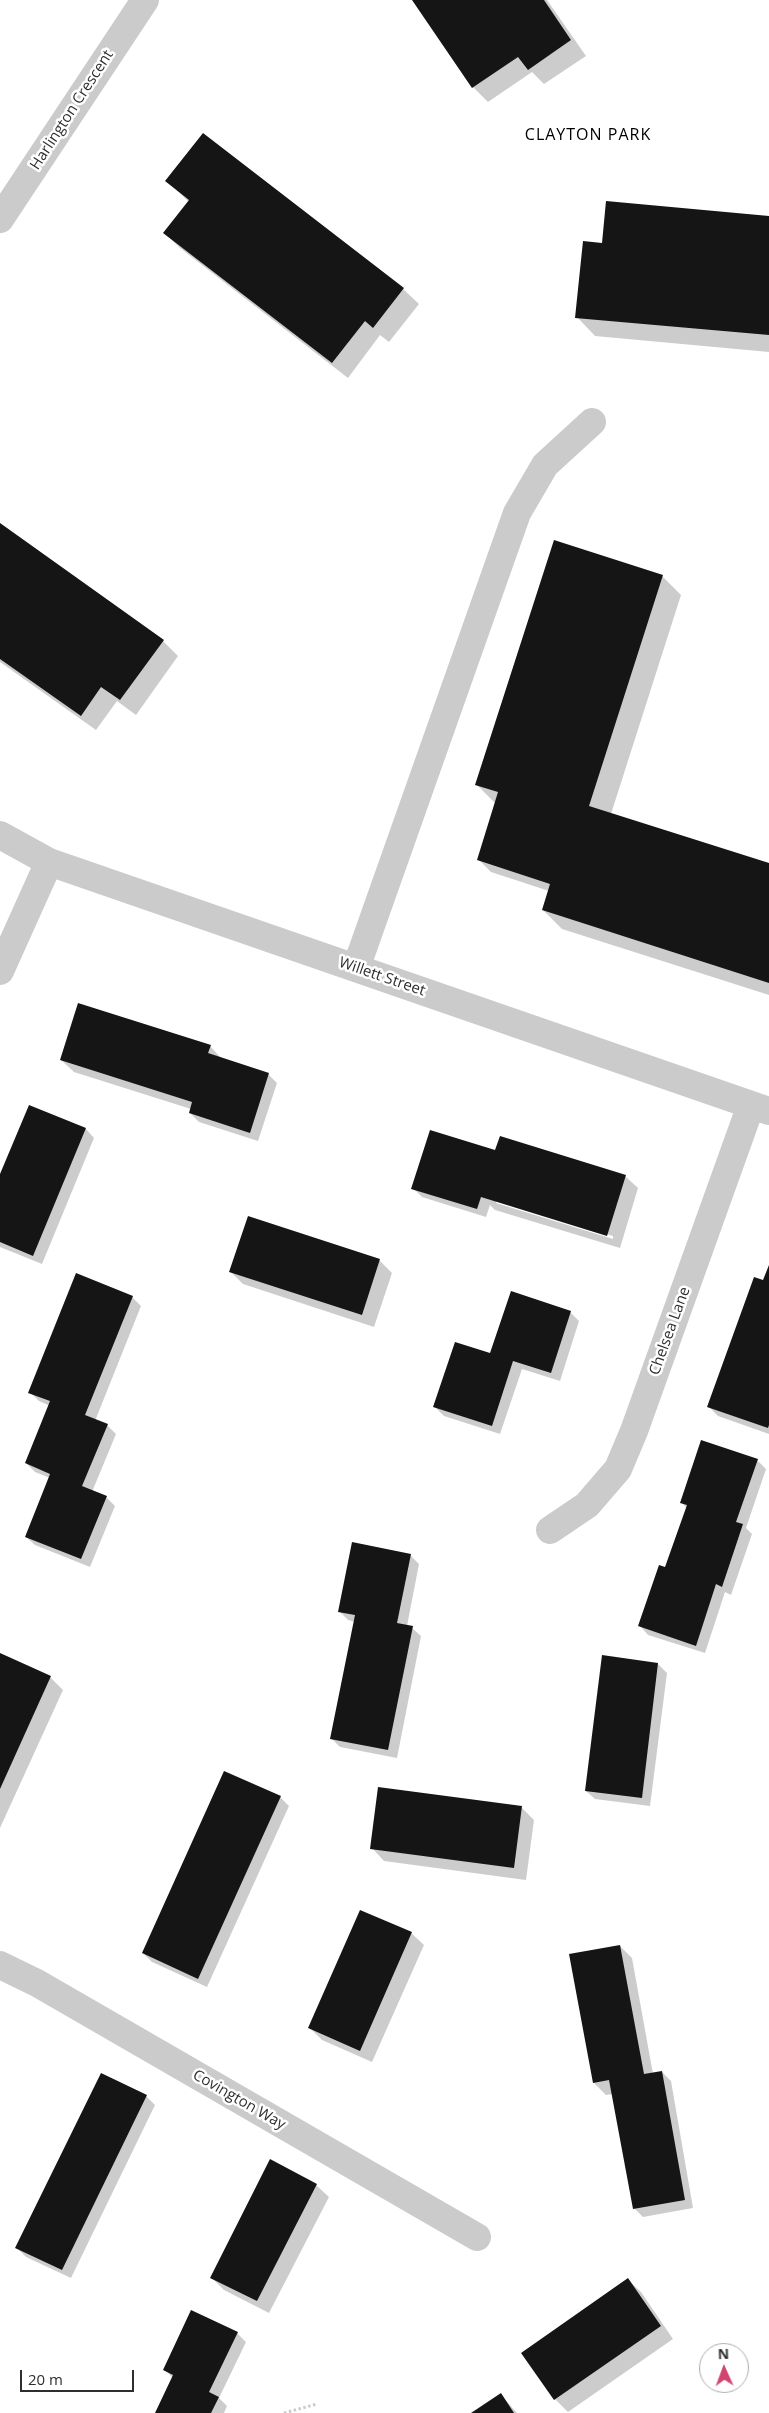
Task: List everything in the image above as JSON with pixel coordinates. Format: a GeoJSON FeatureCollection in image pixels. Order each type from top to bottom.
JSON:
{"type":"FeatureCollection","features":[{"type":"Feature","properties":{"kind":"street","name":"Harlington Crescent"},"geometry":{"type":"LineString","coordinates":[[0,219],[145,0]]}},
{"type":"Feature","properties":{"kind":"street"},"geometry":{"type":"LineString","coordinates":[[356,968],[517,513],[545,465],[592,422]]}},
{"type":"Feature","properties":{"kind":"street","name":"Willett Street"},"geometry":{"type":"LineString","coordinates":[[0,835],[49,862],[760,1108]]}},
{"type":"Feature","properties":{"kind":"street"},"geometry":{"type":"LineString","coordinates":[[0,971],[49,862]]}},
{"type":"Feature","properties":{"kind":"street","name":"Chelsea Lane"},"geometry":{"type":"LineString","coordinates":[[550,1530],[587,1505],[618,1469],[760,1108]]}},
{"type":"Feature","properties":{"kind":"street","name":"Covington Way"},"geometry":{"type":"LineString","coordinates":[[0,1965],[37,1983],[477,2237]]}},
{"type":"Feature","properties":{"kind":"path"},"geometry":{"type":"LineString","coordinates":[[284,2413],[317,2404]]}},
{"type":"Feature","properties":{"kind":"building"},"geometry":{"type":"Polygon","coordinates":[[[412,0],[544,0],[571,40],[528,70],[518,57],[472,88],[412,0]]]}},
{"type":"Feature","properties":{"kind":"building"},"geometry":{"type":"Polygon","coordinates":[[[203,133],[404,288],[373,328],[365,321],[332,363],[163,233],[189,200],[165,181],[203,133]]]}},
{"type":"Feature","properties":{"kind":"building"},"geometry":{"type":"Polygon","coordinates":[[[606,201],[769,216],[769,335],[575,318],[583,241],[602,243],[606,201]]]}},
{"type":"Feature","properties":{"kind":"building"},"geometry":{"type":"Polygon","coordinates":[[[0,523],[164,640],[120,700],[101,687],[81,716],[0,659],[0,523]]]}},
{"type":"Feature","properties":{"kind":"building"},"geometry":{"type":"Polygon","coordinates":[[[554,540],[663,575],[589,806],[769,863],[769,983],[542,910],[550,884],[477,860],[498,792],[475,785],[554,540]]]}},
{"type":"Feature","properties":{"kind":"building"},"geometry":{"type":"Polygon","coordinates":[[[78,1003],[211,1045],[208,1053],[269,1073],[250,1133],[189,1113],[192,1102],[60,1060],[78,1003]]]}},
{"type":"Feature","properties":{"kind":"building"},"geometry":{"type":"Polygon","coordinates":[[[29,1105],[86,1128],[33,1256],[0,1242],[0,1174],[29,1105]]]}},
{"type":"Feature","properties":{"kind":"building"},"geometry":{"type":"Polygon","coordinates":[[[430,1130],[495,1150],[500,1136],[626,1175],[607,1236],[481,1197],[477,1209],[411,1189],[430,1130]]]}},
{"type":"Feature","properties":{"kind":"building"},"geometry":{"type":"Polygon","coordinates":[[[248,1216],[380,1259],[362,1315],[229,1272],[248,1216]]]}},
{"type":"Feature","properties":{"kind":"building"},"geometry":{"type":"Polygon","coordinates":[[[769,1265],[768,1428],[707,1407],[754,1277],[763,1280],[769,1265]]]}},
{"type":"Feature","properties":{"kind":"building"},"geometry":{"type":"Polygon","coordinates":[[[76,1273],[133,1296],[85,1415],[108,1424],[82,1486],[107,1496],[81,1559],[25,1537],[50,1474],[25,1463],[50,1401],[28,1393],[76,1273]]]}},
{"type":"Feature","properties":{"kind":"building"},"geometry":{"type":"Polygon","coordinates":[[[511,1291],[571,1311],[551,1373],[513,1361],[492,1426],[433,1407],[455,1342],[490,1353],[511,1291]]]}},
{"type":"Feature","properties":{"kind":"building"},"geometry":{"type":"Polygon","coordinates":[[[701,1440],[758,1459],[736,1522],[743,1524],[722,1587],[716,1584],[696,1646],[638,1626],[659,1565],[665,1567],[687,1505],[680,1503],[701,1440]]]}},
{"type":"Feature","properties":{"kind":"building"},"geometry":{"type":"Polygon","coordinates":[[[352,1542],[411,1554],[397,1623],[413,1626],[388,1750],[330,1739],[355,1615],[338,1612],[352,1542]]]}},
{"type":"Feature","properties":{"kind":"building"},"geometry":{"type":"Polygon","coordinates":[[[0,1653],[51,1676],[0,1789],[0,1653]]]}},
{"type":"Feature","properties":{"kind":"building"},"geometry":{"type":"Polygon","coordinates":[[[602,1655],[658,1663],[642,1798],[585,1791],[602,1655]]]}},
{"type":"Feature","properties":{"kind":"building"},"geometry":{"type":"Polygon","coordinates":[[[224,1771],[281,1796],[198,1979],[142,1953],[224,1771]]]}},
{"type":"Feature","properties":{"kind":"building"},"geometry":{"type":"Polygon","coordinates":[[[378,1787],[522,1806],[514,1868],[370,1849],[378,1787]]]}},
{"type":"Feature","properties":{"kind":"building"},"geometry":{"type":"Polygon","coordinates":[[[360,1910],[412,1932],[360,2051],[308,2028],[360,1910]]]}},
{"type":"Feature","properties":{"kind":"building"},"geometry":{"type":"Polygon","coordinates":[[[620,1945],[644,2074],[662,2071],[685,2200],[633,2209],[609,2080],[593,2083],[569,1954],[620,1945]]]}},
{"type":"Feature","properties":{"kind":"building"},"geometry":{"type":"Polygon","coordinates":[[[101,2073],[147,2095],[62,2270],[15,2248],[101,2073]]]}},
{"type":"Feature","properties":{"kind":"building"},"geometry":{"type":"Polygon","coordinates":[[[270,2159],[317,2184],[257,2301],[210,2278],[270,2159]]]}},
{"type":"Feature","properties":{"kind":"building"},"geometry":{"type":"Polygon","coordinates":[[[628,2278],[661,2326],[554,2400],[521,2353],[628,2278]]]}},
{"type":"Feature","properties":{"kind":"building"},"geometry":{"type":"Polygon","coordinates":[[[191,2310],[238,2332],[209,2392],[219,2397],[211,2413],[155,2413],[173,2375],[163,2370],[191,2310]]]}},
{"type":"Feature","properties":{"kind":"building"},"geometry":{"type":"Polygon","coordinates":[[[501,2393],[514,2413],[471,2413],[501,2393]]]}},
{"type":"Feature","properties":{"kind":"district","name":"CLAYTON PARK"},"geometry":{"type":"Point","coordinates":[588,135]}}]}
